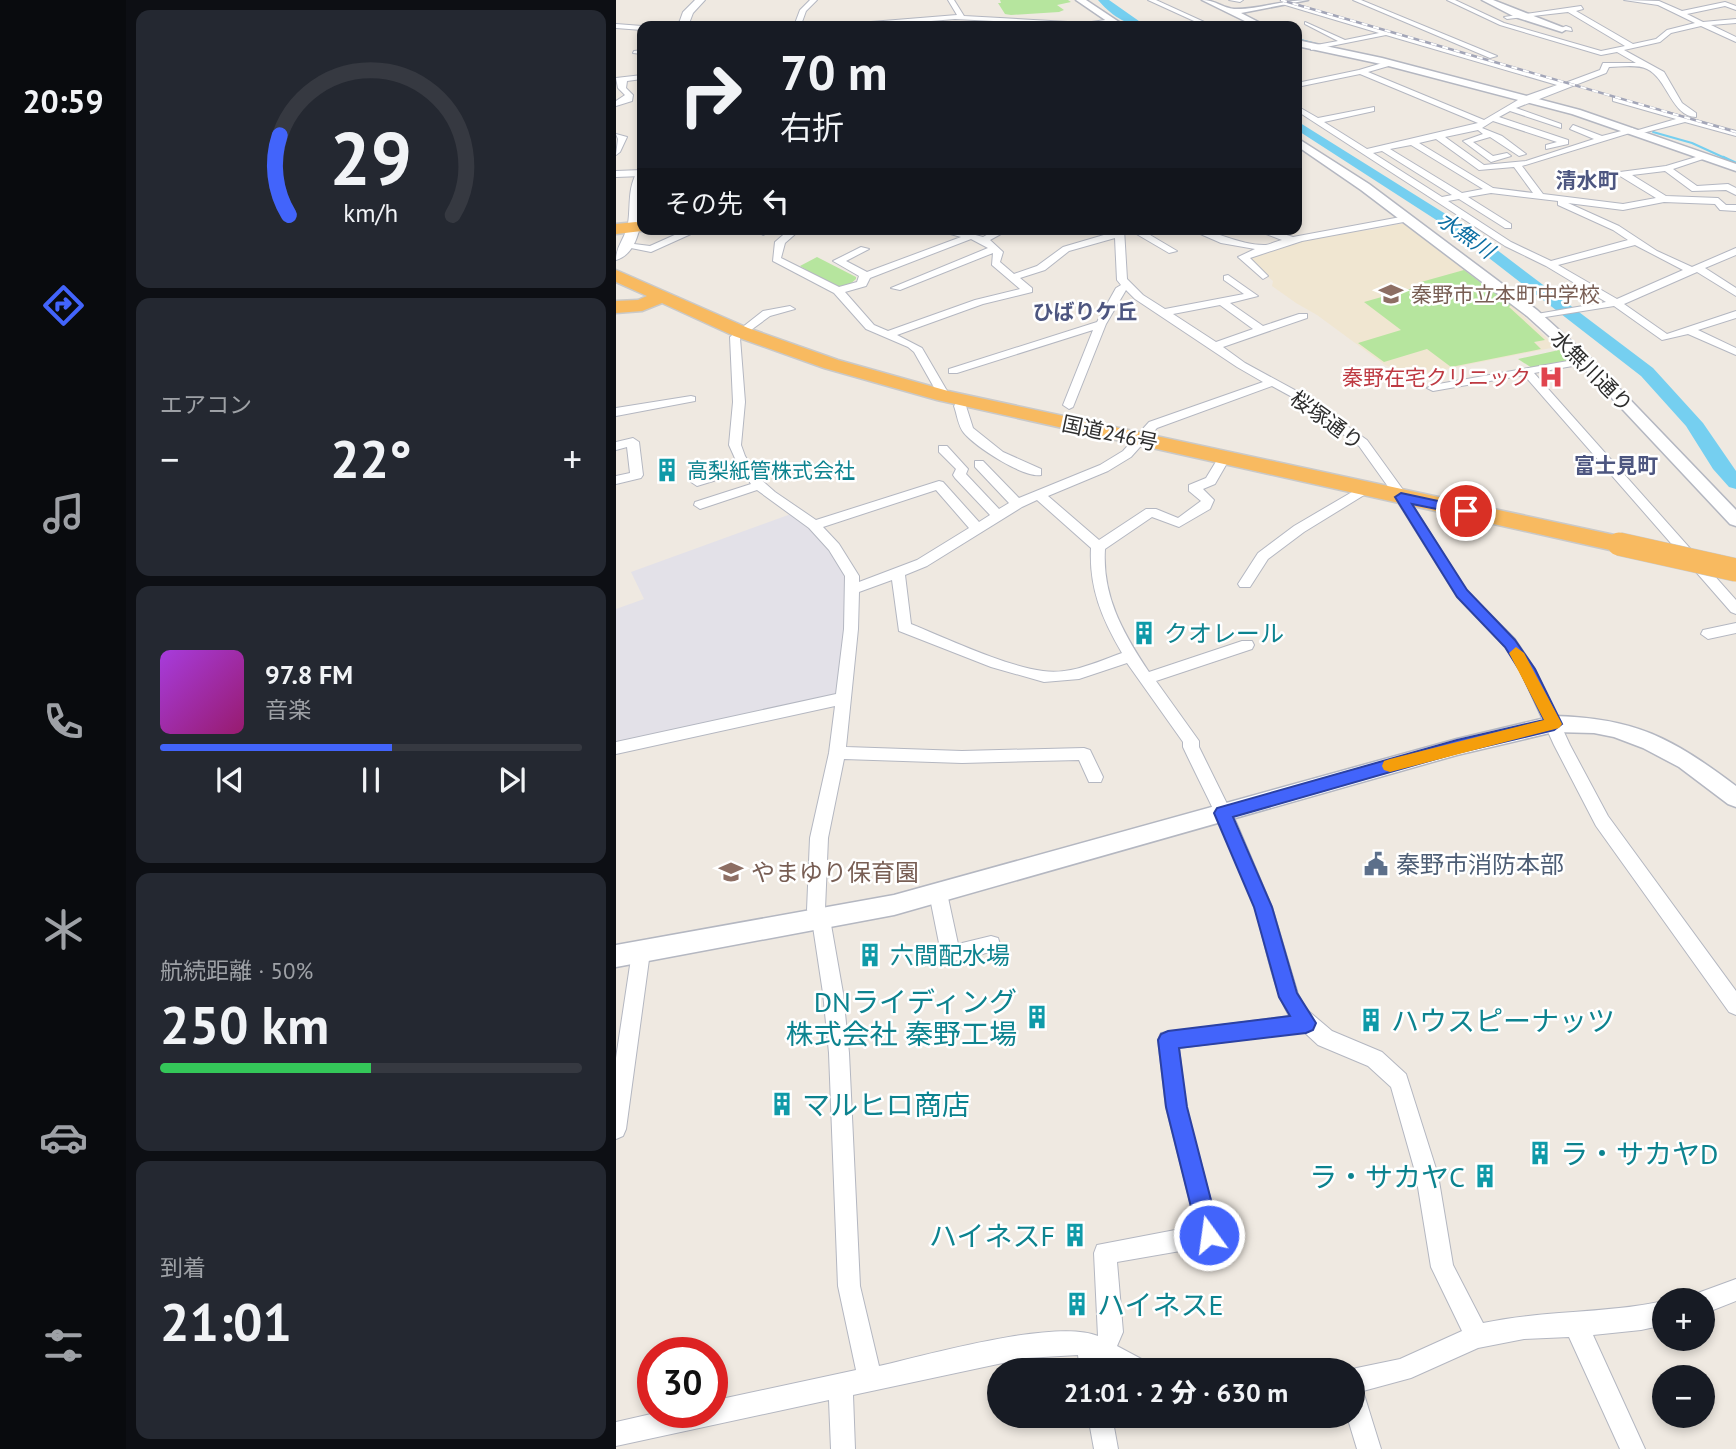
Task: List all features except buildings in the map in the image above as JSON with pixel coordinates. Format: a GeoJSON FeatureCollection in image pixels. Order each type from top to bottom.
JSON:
{"type":"FeatureCollection","features":[{"type":"Feature","properties":{"kind":"highway"},"geometry":{"type":"LineString","coordinates":[[616,229],[636,227]]}},
{"type":"Feature","properties":{"kind":"highway","name":"国道246号"},"geometry":{"type":"LineString","coordinates":[[616,275],[741,332],[831,364],[954,398],[1736,570]]}},
{"type":"Feature","properties":{"kind":"highway"},"geometry":{"type":"LineString","coordinates":[[616,307],[636,306],[662,296]]}},
{"type":"Feature","properties":{"kind":"main road"},"geometry":{"type":"LineString","coordinates":[[685,21],[692,6],[700,0]]}},
{"type":"Feature","properties":{"kind":"main road"},"geometry":{"type":"LineString","coordinates":[[621,251],[636,227],[634,197],[637,188]]}},
{"type":"Feature","properties":{"kind":"street"},"geometry":{"type":"LineString","coordinates":[[799,21],[803,10],[814,0]]}},
{"type":"Feature","properties":{"kind":"street"},"geometry":{"type":"LineString","coordinates":[[951,0],[961,13],[960,17]]}},
{"type":"Feature","properties":{"kind":"street"},"geometry":{"type":"LineString","coordinates":[[1080,0],[1112,21]]}},
{"type":"Feature","properties":{"kind":"street"},"geometry":{"type":"LineString","coordinates":[[1153,1],[1168,0]]}},
{"type":"Feature","properties":{"kind":"street"},"geometry":{"type":"LineString","coordinates":[[1207,0],[1251,21]]}},
{"type":"Feature","properties":{"kind":"street"},"geometry":{"type":"LineString","coordinates":[[1232,0],[1240,0]]}},
{"type":"Feature","properties":{"kind":"street"},"geometry":{"type":"LineString","coordinates":[[1231,12],[1301,0]]}},
{"type":"Feature","properties":{"kind":"street"},"geometry":{"type":"LineString","coordinates":[[1356,0],[1404,23],[1449,36],[1504,61],[1576,82]]}},
{"type":"Feature","properties":{"kind":"street"},"geometry":{"type":"LineString","coordinates":[[1450,0],[1491,20],[1601,52],[1658,41],[1669,31],[1701,24],[1736,21]]}},
{"type":"Feature","properties":{"kind":"street"},"geometry":{"type":"LineString","coordinates":[[1486,0],[1518,15],[1578,34]]}},
{"type":"Feature","properties":{"kind":"street"},"geometry":{"type":"LineString","coordinates":[[1476,23],[1581,8],[1566,0]]}},
{"type":"Feature","properties":{"kind":"street"},"geometry":{"type":"LineString","coordinates":[[1627,0],[1659,3],[1736,40]]}},
{"type":"Feature","properties":{"kind":"street"},"geometry":{"type":"LineString","coordinates":[[1153,1],[1199,21]]}},
{"type":"Feature","properties":{"kind":"street"},"geometry":{"type":"LineString","coordinates":[[1284,3],[1568,86]]}},
{"type":"Feature","properties":{"kind":"street"},"geometry":{"type":"LineString","coordinates":[[1683,13],[1725,4],[1736,8]]}},
{"type":"Feature","properties":{"kind":"street"},"geometry":{"type":"LineString","coordinates":[[1569,9],[1632,46]]}},
{"type":"Feature","properties":{"kind":"street"},"geometry":{"type":"LineString","coordinates":[[909,21],[960,17],[977,21]]}},
{"type":"Feature","properties":{"kind":"street"},"geometry":{"type":"LineString","coordinates":[[1307,23],[1342,40]]}},
{"type":"Feature","properties":{"kind":"street"},"geometry":{"type":"LineString","coordinates":[[616,26],[637,28]]}},
{"type":"Feature","properties":{"kind":"street"},"geometry":{"type":"LineString","coordinates":[[625,37],[637,31]]}},
{"type":"Feature","properties":{"kind":"street"},"geometry":{"type":"LineString","coordinates":[[1506,37],[1530,32]]}},
{"type":"Feature","properties":{"kind":"street"},"geometry":{"type":"LineString","coordinates":[[1314,48],[1342,40],[1388,33]]}},
{"type":"Feature","properties":{"kind":"street"},"geometry":{"type":"LineString","coordinates":[[1560,40],[1546,43],[1563,51],[1586,47]]}},
{"type":"Feature","properties":{"kind":"street"},"geometry":{"type":"LineString","coordinates":[[1302,44],[1389,63],[1606,121],[1736,168]]}},
{"type":"Feature","properties":{"kind":"street"},"geometry":{"type":"LineString","coordinates":[[1617,49],[1661,74],[1689,117]]}},
{"type":"Feature","properties":{"kind":"street"},"geometry":{"type":"LineString","coordinates":[[1366,152],[1475,128],[1527,99],[1603,71],[1606,65],[1601,52]]}},
{"type":"Feature","properties":{"kind":"street"},"geometry":{"type":"LineString","coordinates":[[1302,84],[1361,72],[1389,63]]}},
{"type":"Feature","properties":{"kind":"street"},"geometry":{"type":"LineString","coordinates":[[1606,65],[1648,65]]}},
{"type":"Feature","properties":{"kind":"street"},"geometry":{"type":"LineString","coordinates":[[1361,72],[1489,121],[1565,142],[1491,159],[1467,141],[1491,134]]}},
{"type":"Feature","properties":{"kind":"street"},"geometry":{"type":"LineString","coordinates":[[1302,77],[1311,82]]}},
{"type":"Feature","properties":{"kind":"street"},"geometry":{"type":"LineString","coordinates":[[616,104],[628,101],[630,96],[622,88],[620,80]]}},
{"type":"Feature","properties":{"kind":"street"},"geometry":{"type":"LineString","coordinates":[[1616,99],[1689,117],[1736,134]]}},
{"type":"Feature","properties":{"kind":"street"},"geometry":{"type":"LineString","coordinates":[[1509,108],[1558,127]]}},
{"type":"Feature","properties":{"kind":"street"},"geometry":{"type":"LineString","coordinates":[[1316,121],[1371,109]]}},
{"type":"Feature","properties":{"kind":"street"},"geometry":{"type":"LineString","coordinates":[[1302,111],[1508,244],[1550,264],[1616,303],[1666,338],[1736,314]]}},
{"type":"Feature","properties":{"kind":"street"},"geometry":{"type":"LineString","coordinates":[[1517,165],[1602,139],[1661,128],[1689,117]]}},
{"type":"Feature","properties":{"kind":"street"},"geometry":{"type":"LineString","coordinates":[[1602,139],[1577,129],[1606,121]]}},
{"type":"Feature","properties":{"kind":"street"},"geometry":{"type":"LineString","coordinates":[[1475,128],[1491,134],[1522,154]]}},
{"type":"Feature","properties":{"kind":"street"},"geometry":{"type":"LineString","coordinates":[[616,136],[623,137],[616,152]]}},
{"type":"Feature","properties":{"kind":"street"},"geometry":{"type":"LineString","coordinates":[[1439,137],[1482,168],[1513,163],[1517,165],[1541,195],[1623,207],[1664,198],[1718,201],[1723,208],[1736,208]]}},
{"type":"Feature","properties":{"kind":"street"},"geometry":{"type":"LineString","coordinates":[[1412,142],[1491,190]]}},
{"type":"Feature","properties":{"kind":"street","name":"水無川通り"},"geometry":{"type":"LineString","coordinates":[[1302,144],[1365,187],[1541,317],[1736,520]]}},
{"type":"Feature","properties":{"kind":"street"},"geometry":{"type":"LineString","coordinates":[[1384,149],[1508,226]]}},
{"type":"Feature","properties":{"kind":"street"},"geometry":{"type":"LineString","coordinates":[[1664,198],[1623,174],[1667,168],[1703,156]]}},
{"type":"Feature","properties":{"kind":"street"},"geometry":{"type":"LineString","coordinates":[[1492,166],[1510,185],[1541,195],[1616,228],[1654,254],[1694,269],[1736,280]]}},
{"type":"Feature","properties":{"kind":"street"},"geometry":{"type":"LineString","coordinates":[[1667,168],[1695,189],[1728,187],[1736,192]]}},
{"type":"Feature","properties":{"kind":"street"},"geometry":{"type":"LineString","coordinates":[[616,174],[637,173]]}},
{"type":"Feature","properties":{"kind":"street"},"geometry":{"type":"LineString","coordinates":[[1442,200],[1510,185]]}},
{"type":"Feature","properties":{"kind":"street"},"geometry":{"type":"LineString","coordinates":[[1263,276],[1242,259],[1265,248],[1292,240],[1329,231],[1371,228],[1406,219]]}},
{"type":"Feature","properties":{"kind":"street"},"geometry":{"type":"LineString","coordinates":[[621,251],[651,249],[683,235]]}},
{"type":"Feature","properties":{"kind":"street"},"geometry":{"type":"LineString","coordinates":[[789,235],[780,242],[776,259],[838,291],[864,323],[918,350],[960,406],[968,430],[999,455],[1037,472]]}},
{"type":"Feature","properties":{"kind":"street"},"geometry":{"type":"LineString","coordinates":[[886,335],[979,302],[1028,290],[995,263],[998,252],[995,249],[984,240],[967,235]]}},
{"type":"Feature","properties":{"kind":"street"},"geometry":{"type":"LineString","coordinates":[[984,240],[994,235]]}},
{"type":"Feature","properties":{"kind":"street"},"geometry":{"type":"LineString","coordinates":[[1011,278],[1041,268],[1066,249],[1107,235]]}},
{"type":"Feature","properties":{"kind":"street"},"geometry":{"type":"LineString","coordinates":[[1069,405],[1101,324],[1121,288],[1127,286],[1122,280],[1119,235]]}},
{"type":"Feature","properties":{"kind":"street"},"geometry":{"type":"LineString","coordinates":[[1144,235],[1172,251]]}},
{"type":"Feature","properties":{"kind":"street"},"geometry":{"type":"LineString","coordinates":[[1277,235],[1292,240]]}},
{"type":"Feature","properties":{"kind":"street"},"geometry":{"type":"LineString","coordinates":[[838,291],[862,284],[861,280],[866,276],[971,236]]}},
{"type":"Feature","properties":{"kind":"street"},"geometry":{"type":"LineString","coordinates":[[1208,236],[1224,242],[1265,248]]}},
{"type":"Feature","properties":{"kind":"street"},"geometry":{"type":"LineString","coordinates":[[1550,264],[1637,241]]}},
{"type":"Feature","properties":{"kind":"street"},"geometry":{"type":"LineString","coordinates":[[864,248],[838,261],[866,276]]}},
{"type":"Feature","properties":{"kind":"street"},"geometry":{"type":"LineString","coordinates":[[897,288],[995,249]]}},
{"type":"Feature","properties":{"kind":"street"},"geometry":{"type":"LineString","coordinates":[[1541,317],[1616,303],[1736,251]]}},
{"type":"Feature","properties":{"kind":"street"},"geometry":{"type":"LineString","coordinates":[[1720,256],[1736,261]]}},
{"type":"Feature","properties":{"kind":"street"},"geometry":{"type":"LineString","coordinates":[[895,265],[918,279]]}},
{"type":"Feature","properties":{"kind":"street"},"geometry":{"type":"LineString","coordinates":[[1694,269],[1736,292]]}},
{"type":"Feature","properties":{"kind":"street"},"geometry":{"type":"LineString","coordinates":[[1164,312],[1253,296],[1228,278]]}},
{"type":"Feature","properties":{"kind":"street","name":"桜塚通り"},"geometry":{"type":"LineString","coordinates":[[1127,286],[1139,297],[1241,365],[1273,382],[1363,443],[1401,497],[1462,594],[1510,643],[1527,669],[1602,821],[1736,1006]]}},
{"type":"Feature","properties":{"kind":"street"},"geometry":{"type":"LineString","coordinates":[[1222,302],[1261,330]]}},
{"type":"Feature","properties":{"kind":"street"},"geometry":{"type":"LineString","coordinates":[[790,309],[767,313],[735,337],[738,402],[735,445],[759,485],[814,525],[845,562],[852,576],[854,589],[837,753],[819,838],[816,910],[821,919],[833,993],[839,1053],[849,1286],[870,1378]]}},
{"type":"Feature","properties":{"kind":"street"},"geometry":{"type":"LineString","coordinates":[[1214,346],[1303,316]]}},
{"type":"Feature","properties":{"kind":"street"},"geometry":{"type":"LineString","coordinates":[[953,371],[1101,324]]}},
{"type":"Feature","properties":{"kind":"street"},"geometry":{"type":"LineString","coordinates":[[1690,331],[1736,352]]}},
{"type":"Feature","properties":{"kind":"street"},"geometry":{"type":"LineString","coordinates":[[1433,388],[1585,360]]}},
{"type":"Feature","properties":{"kind":"street"},"geometry":{"type":"LineString","coordinates":[[1527,372],[1736,609]]}},
{"type":"Feature","properties":{"kind":"street"},"geometry":{"type":"LineString","coordinates":[[854,589],[898,574],[946,549],[1017,504],[1104,468],[1127,454],[1153,425],[1167,418],[1273,382]]}},
{"type":"Feature","properties":{"kind":"street"},"geometry":{"type":"LineString","coordinates":[[616,412],[691,399]]}},
{"type":"Feature","properties":{"kind":"street"},"geometry":{"type":"LineString","coordinates":[[616,446],[633,442],[637,475],[616,480]]}},
{"type":"Feature","properties":{"kind":"street"},"geometry":{"type":"LineString","coordinates":[[943,449],[962,469]]}},
{"type":"Feature","properties":{"kind":"street"},"geometry":{"type":"LineString","coordinates":[[962,469],[999,455]]}},
{"type":"Feature","properties":{"kind":"street"},"geometry":{"type":"LineString","coordinates":[[1224,458],[1211,481],[1194,488],[1208,500],[1205,506],[1179,523],[1151,512],[1098,547],[1095,558],[1099,592],[1130,656],[1191,741],[1191,747],[1263,907],[1289,997],[1306,1023],[1325,1038],[1375,1059],[1399,1081],[1427,1175],[1442,1267],[1477,1336]]}},
{"type":"Feature","properties":{"kind":"street"},"geometry":{"type":"LineString","coordinates":[[979,464],[1017,504]]}},
{"type":"Feature","properties":{"kind":"street"},"geometry":{"type":"LineString","coordinates":[[697,482],[746,467]]}},
{"type":"Feature","properties":{"kind":"street"},"geometry":{"type":"LineString","coordinates":[[962,469],[960,474],[996,515]]}},
{"type":"Feature","properties":{"kind":"street"},"geometry":{"type":"LineString","coordinates":[[700,505],[759,485]]}},
{"type":"Feature","properties":{"kind":"street"},"geometry":{"type":"LineString","coordinates":[[814,525],[939,485],[978,529]]}},
{"type":"Feature","properties":{"kind":"street"},"geometry":{"type":"LineString","coordinates":[[1245,584],[1263,556],[1299,529],[1364,489]]}},
{"type":"Feature","properties":{"kind":"street"},"geometry":{"type":"LineString","coordinates":[[1042,493],[1098,547]]}},
{"type":"Feature","properties":{"kind":"street"},"geometry":{"type":"LineString","coordinates":[[898,574],[904,626],[996,663],[1044,677],[1060,678],[1130,656]]}},
{"type":"Feature","properties":{"kind":"street"},"geometry":{"type":"LineString","coordinates":[[1708,634],[1736,628]]}},
{"type":"Feature","properties":{"kind":"street"},"geometry":{"type":"LineString","coordinates":[[1147,678],[1247,645]]}},
{"type":"Feature","properties":{"kind":"street"},"geometry":{"type":"LineString","coordinates":[[616,748],[843,698]]}},
{"type":"Feature","properties":{"kind":"street"},"geometry":{"type":"LineString","coordinates":[[616,956],[821,919],[938,893],[1457,747],[1554,724],[1594,725],[1616,729],[1651,742],[1687,761],[1736,797]]}},
{"type":"Feature","properties":{"kind":"street"},"geometry":{"type":"LineString","coordinates":[[837,753],[962,757],[1084,754],[1095,776]]}},
{"type":"Feature","properties":{"kind":"street"},"geometry":{"type":"LineString","coordinates":[[938,893],[945,956],[990,944]]}},
{"type":"Feature","properties":{"kind":"street"},"geometry":{"type":"LineString","coordinates":[[616,1129],[641,952]]}},
{"type":"Feature","properties":{"kind":"street"},"geometry":{"type":"LineString","coordinates":[[616,1434],[1026,1346],[1073,1343],[1094,1355],[1111,1332],[1105,1253],[1209,1235],[1176,1107],[1168,1040],[1306,1023]]}},
{"type":"Feature","properties":{"kind":"street"},"geometry":{"type":"LineString","coordinates":[[1715,1298],[1736,1290]]}},
{"type":"Feature","properties":{"kind":"street"},"geometry":{"type":"LineString","coordinates":[[1365,1378],[1409,1369],[1477,1336],[1525,1328],[1652,1316]]}},
{"type":"Feature","properties":{"kind":"street"},"geometry":{"type":"LineString","coordinates":[[1576,1325],[1633,1449]]}},
{"type":"Feature","properties":{"kind":"street"},"geometry":{"type":"LineString","coordinates":[[840,1386],[843,1449]]}},
{"type":"Feature","properties":{"kind":"street"},"geometry":{"type":"LineString","coordinates":[[1103,1428],[1107,1449]]}},
{"type":"Feature","properties":{"kind":"street"},"geometry":{"type":"LineString","coordinates":[[1363,1428],[1369,1449]]}},
{"type":"Feature","properties":{"kind":"shaded area","name":"秦野市立本町中学校"},"geometry":{"type":"Polygon","coordinates":[[[1404,224],[1512,305],[1556,347],[1411,376],[1385,365],[1272,286],[1273,281],[1246,259],[1275,247],[1341,231],[1372,230],[1404,224]]]}},
{"type":"Feature","properties":{"kind":"shaded area"},"geometry":{"type":"Polygon","coordinates":[[[791,514],[817,533],[845,570],[849,583],[839,693],[616,744],[616,609],[644,599],[631,572],[791,514]]]}},
{"type":"Feature","properties":{"kind":"green space"},"geometry":{"type":"Polygon","coordinates":[[[1000,0],[1071,2],[1057,5],[1064,10],[1059,12],[1011,15],[1005,14],[998,3],[1001,3],[1000,0]]]}},
{"type":"Feature","properties":{"kind":"green space"},"geometry":{"type":"Polygon","coordinates":[[[817,257],[856,279],[849,285],[836,288],[800,266],[817,257]]]}},
{"type":"Feature","properties":{"kind":"green space"},"geometry":{"type":"Polygon","coordinates":[[[1464,270],[1511,305],[1509,307],[1545,340],[1534,342],[1541,349],[1451,367],[1427,349],[1384,362],[1358,343],[1401,330],[1364,302],[1464,270]]]}},
{"type":"Feature","properties":{"kind":"green space"},"geometry":{"type":"Polygon","coordinates":[[[1559,350],[1572,360],[1532,368],[1518,359],[1559,350]]]}},
{"type":"Feature","properties":{"kind":"waterway","name":"水無川"},"geometry":{"type":"LineString","coordinates":[[1103,0],[1113,10],[1132,21]]}},
{"type":"Feature","properties":{"kind":"waterway"},"geometry":{"type":"LineString","coordinates":[[1302,40],[1320,45]]}},
{"type":"Feature","properties":{"kind":"waterway","name":"水無川"},"geometry":{"type":"LineString","coordinates":[[1302,128],[1463,231],[1647,372],[1694,423],[1720,465],[1736,483]]}},
{"type":"Feature","properties":{"kind":"waterway"},"geometry":{"type":"LineString","coordinates":[[1653,132],[1692,143],[1727,159]]}},
{"type":"Feature","properties":{"kind":"waterway"},"geometry":{"type":"LineString","coordinates":[[1723,157],[1736,163]]}},
{"type":"Feature","properties":{"kind":"railway"},"geometry":{"type":"LineString","coordinates":[[1281,0],[1736,132]]}},
{"type":"Feature","properties":{"kind":"slow traffic"},"geometry":{"type":"LineString","coordinates":[[1390,766],[1554,724],[1527,669],[1516,653]]}},
{"type":"Feature","properties":{"kind":"place","name":"秦野市立本町中学校"},"geometry":{"type":"Point","coordinates":[1391,294]}},
{"type":"Feature","properties":{"kind":"place","name":"秦野在宅クリニック"},"geometry":{"type":"Point","coordinates":[1551,377]}},
{"type":"Feature","properties":{"kind":"place","name":"高梨紙管株式会社"},"geometry":{"type":"Point","coordinates":[667,470]}},
{"type":"Feature","properties":{"kind":"place","name":"クオレール"},"geometry":{"type":"Point","coordinates":[1144,633]}},
{"type":"Feature","properties":{"kind":"place","name":"秦野市消防本部"},"geometry":{"type":"Point","coordinates":[1376,864]}},
{"type":"Feature","properties":{"kind":"place","name":"やまゆり保育園"},"geometry":{"type":"Point","coordinates":[731,872]}},
{"type":"Feature","properties":{"kind":"place","name":"六間配水場"},"geometry":{"type":"Point","coordinates":[870,955]}},
{"type":"Feature","properties":{"kind":"place","name":"DNライディング 株式会社 秦野工場"},"geometry":{"type":"Point","coordinates":[1037,1017]}},
{"type":"Feature","properties":{"kind":"place","name":"ハウスピーナッツ"},"geometry":{"type":"Point","coordinates":[1371,1020]}},
{"type":"Feature","properties":{"kind":"place","name":"マルヒロ商店"},"geometry":{"type":"Point","coordinates":[782,1104]}},
{"type":"Feature","properties":{"kind":"place","name":"ラ・サカヤD"},"geometry":{"type":"Point","coordinates":[1540,1153]}},
{"type":"Feature","properties":{"kind":"place","name":"ラ・サカヤC"},"geometry":{"type":"Point","coordinates":[1485,1176]}},
{"type":"Feature","properties":{"kind":"place","name":"ハイネスF"},"geometry":{"type":"Point","coordinates":[1075,1235]}},
{"type":"Feature","properties":{"kind":"place","name":"ハイネスE"},"geometry":{"type":"Point","coordinates":[1077,1304]}},
{"type":"Feature","properties":{"kind":"district","name":"清水町"},"geometry":{"type":"Point","coordinates":[1587,180]}},
{"type":"Feature","properties":{"kind":"district","name":"ひばりケ丘"},"geometry":{"type":"Point","coordinates":[1085,311]}},
{"type":"Feature","properties":{"kind":"district","name":"富士見町"},"geometry":{"type":"Point","coordinates":[1616,465]}},
{"type":"Feature","properties":{"kind":"route"},"geometry":{"type":"LineString","coordinates":[[1209,1235],[1176,1107],[1168,1040],[1306,1023],[1289,997],[1263,907],[1223,813],[1457,747],[1554,724],[1527,669],[1510,643],[1462,594],[1401,497],[1466,511]]}}]}
